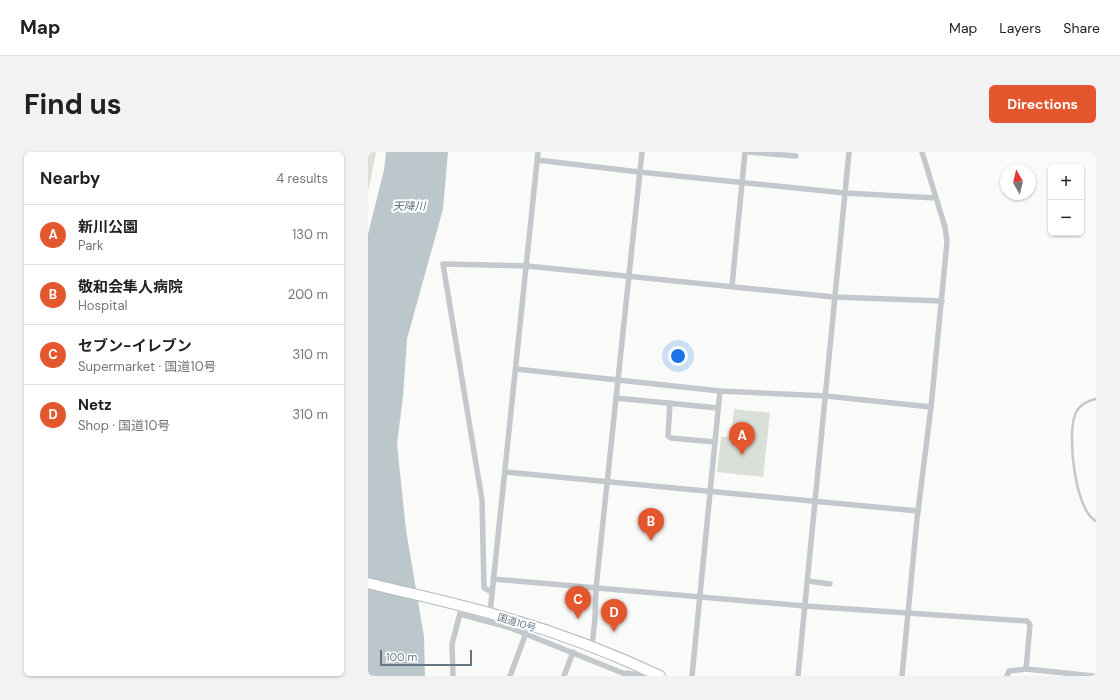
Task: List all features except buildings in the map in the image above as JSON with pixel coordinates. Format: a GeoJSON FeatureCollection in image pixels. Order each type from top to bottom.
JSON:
{"type":"FeatureCollection","features":[{"type":"Feature","properties":{"kind":"highway","name":"国道10号"},"geometry":{"type":"LineString","coordinates":[[368,583],[458,608],[490,613],[592,646],[651,675]]}},
{"type":"Feature","properties":{"kind":"street"},"geometry":{"type":"LineString","coordinates":[[490,613],[538,152]]}},
{"type":"Feature","properties":{"kind":"street"},"geometry":{"type":"LineString","coordinates":[[592,646],[596,588],[642,152]]}},
{"type":"Feature","properties":{"kind":"street"},"geometry":{"type":"LineString","coordinates":[[732,286],[745,152]]}},
{"type":"Feature","properties":{"kind":"street"},"geometry":{"type":"LineString","coordinates":[[748,152],[796,156]]}},
{"type":"Feature","properties":{"kind":"street"},"geometry":{"type":"LineString","coordinates":[[798,676],[849,152]]}},
{"type":"Feature","properties":{"kind":"street"},"geometry":{"type":"LineString","coordinates":[[902,676],[918,511],[931,408],[942,301],[947,235],[922,152]]}},
{"type":"Feature","properties":{"kind":"street"},"geometry":{"type":"LineString","coordinates":[[537,160],[845,193],[936,198]]}},
{"type":"Feature","properties":{"kind":"street"},"geometry":{"type":"LineString","coordinates":[[492,592],[484,588],[482,500],[443,264],[526,266],[834,297],[942,301]]}},
{"type":"Feature","properties":{"kind":"street"},"geometry":{"type":"LineString","coordinates":[[516,369],[720,391],[826,396],[931,408]]}},
{"type":"Feature","properties":{"kind":"street"},"geometry":{"type":"LineString","coordinates":[[692,676],[720,391]]}},
{"type":"Feature","properties":{"kind":"street"},"geometry":{"type":"LineString","coordinates":[[616,398],[718,408]]}},
{"type":"Feature","properties":{"kind":"street"},"geometry":{"type":"LineString","coordinates":[[670,404],[668,436],[671,438],[715,442]]}},
{"type":"Feature","properties":{"kind":"street"},"geometry":{"type":"LineString","coordinates":[[505,472],[918,511]]}},
{"type":"Feature","properties":{"kind":"street"},"geometry":{"type":"LineString","coordinates":[[493,579],[805,606],[1027,622],[1030,625],[1026,669]]}},
{"type":"Feature","properties":{"kind":"street"},"geometry":{"type":"LineString","coordinates":[[808,581],[830,584]]}},
{"type":"Feature","properties":{"kind":"street"},"geometry":{"type":"LineString","coordinates":[[453,676],[452,644],[458,608],[573,652],[622,674],[630,676]]}},
{"type":"Feature","properties":{"kind":"street"},"geometry":{"type":"LineString","coordinates":[[510,676],[526,634]]}},
{"type":"Feature","properties":{"kind":"street"},"geometry":{"type":"LineString","coordinates":[[564,676],[573,652]]}},
{"type":"Feature","properties":{"kind":"street"},"geometry":{"type":"LineString","coordinates":[[1007,676],[1009,671],[1026,669],[1094,676]]}},
{"type":"Feature","properties":{"kind":"street"},"geometry":{"type":"LineString","coordinates":[[622,674],[651,675]]}},
{"type":"Feature","properties":{"kind":"lane"},"geometry":{"type":"LineString","coordinates":[[1096,399],[1083,404],[1075,414],[1072,440],[1073,462],[1078,492],[1089,515],[1096,521]]}},
{"type":"Feature","properties":{"kind":"shaded area"},"geometry":{"type":"Polygon","coordinates":[[[368,152],[376,152],[368,192],[368,152]]]}},
{"type":"Feature","properties":{"kind":"shaded area"},"geometry":{"type":"Polygon","coordinates":[[[734,409],[770,413],[763,477],[717,472],[721,437],[731,437],[734,409]]]}},
{"type":"Feature","properties":{"kind":"water","name":"天降川"},"geometry":{"type":"Polygon","coordinates":[[[386,152],[448,152],[443,209],[407,339],[403,396],[397,444],[406,530],[424,637],[425,676],[368,676],[368,234],[384,170],[386,152]]]}},
{"type":"Feature","properties":{"kind":"place","name":"新川公園"},"geometry":{"type":"Point","coordinates":[742,455]}},
{"type":"Feature","properties":{"kind":"place","name":"敬和会隼人病院"},"geometry":{"type":"Point","coordinates":[651,541]}},
{"type":"Feature","properties":{"kind":"place","name":"セブン-イレブン"},"geometry":{"type":"Point","coordinates":[578,619]}},
{"type":"Feature","properties":{"kind":"place","name":"Netz"},"geometry":{"type":"Point","coordinates":[614,632]}}]}
